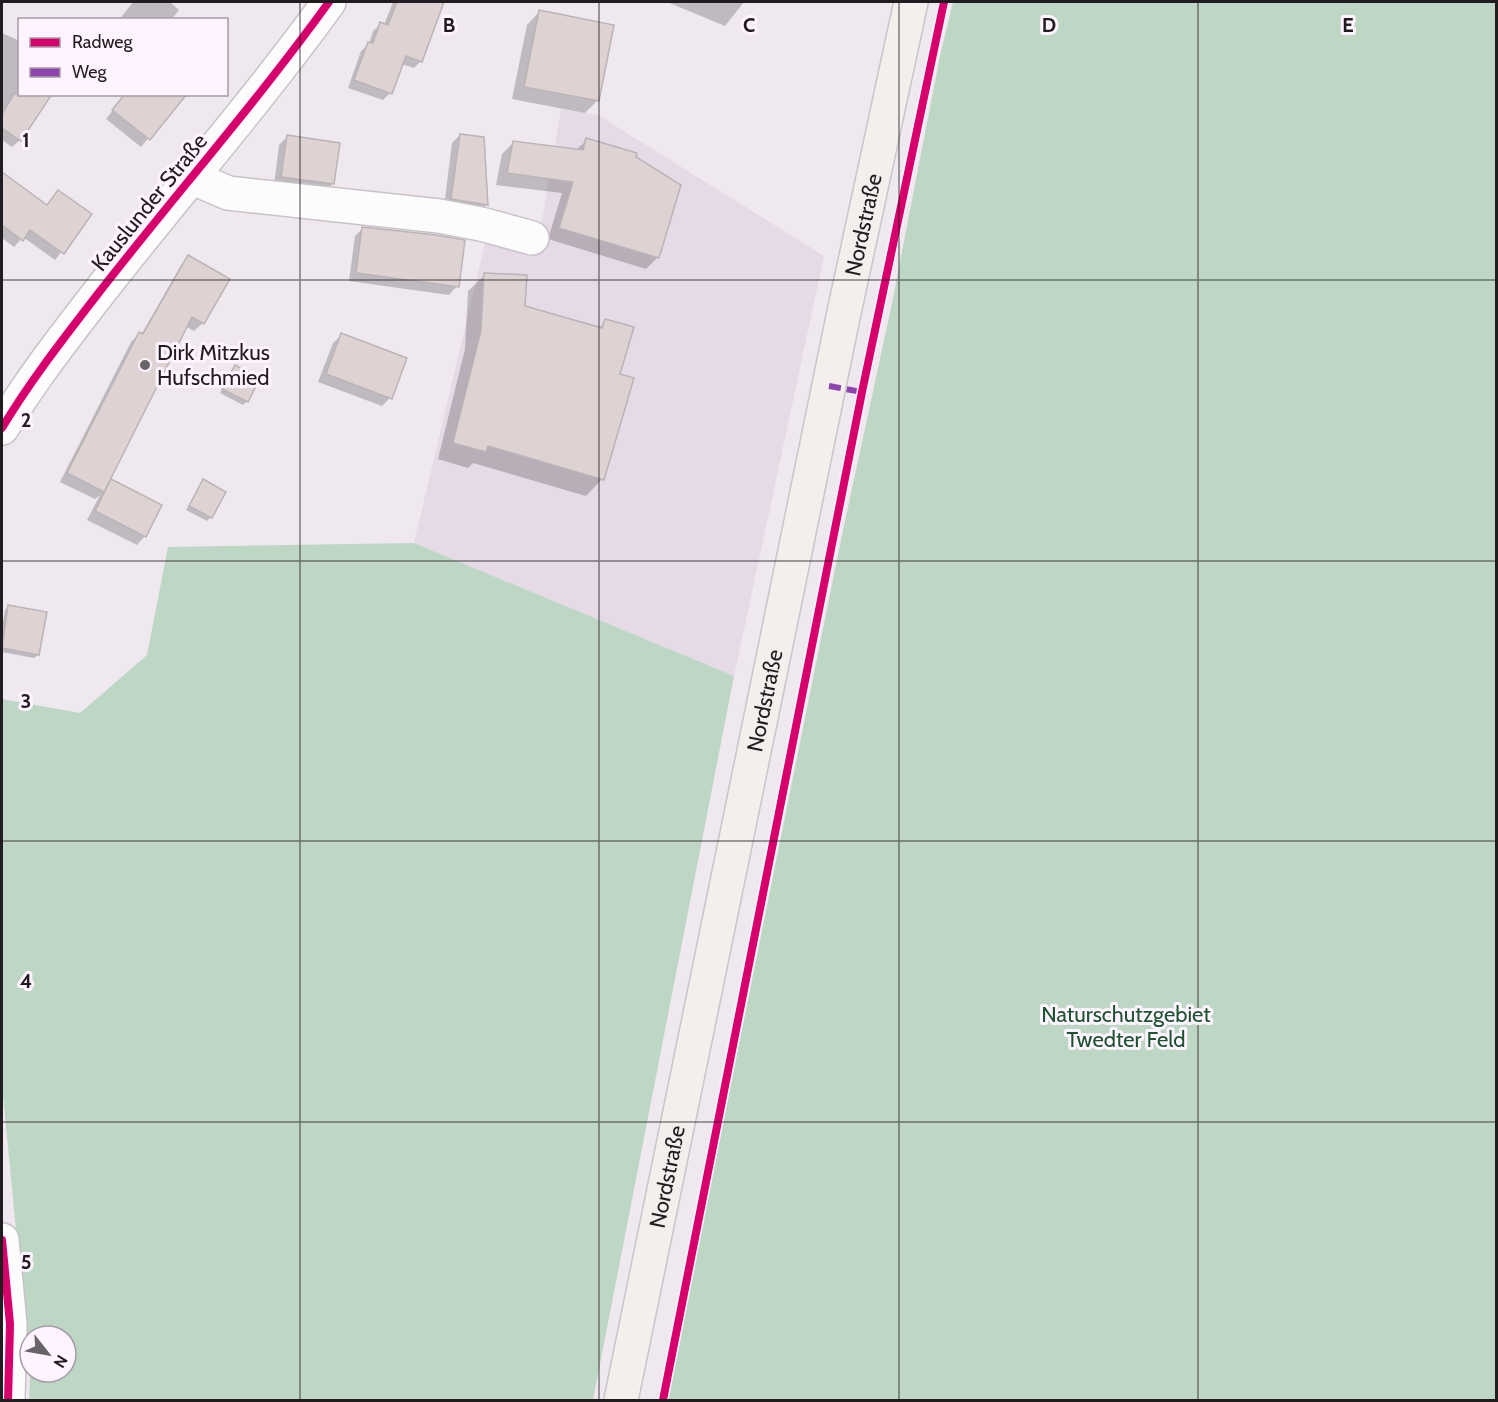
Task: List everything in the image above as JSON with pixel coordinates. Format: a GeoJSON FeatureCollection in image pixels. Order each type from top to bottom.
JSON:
{"type":"FeatureCollection","features":[{"type":"Feature","properties":{"kind":"main road","name":"Nordstraße"},"geometry":{"type":"LineString","coordinates":[[621,1401],[910,2]]}},
{"type":"Feature","properties":{"kind":"street","name":"Kauslunder Straße"},"geometry":{"type":"LineString","coordinates":[[2,428],[54,350],[191,177],[283,66],[329,2]]}},
{"type":"Feature","properties":{"kind":"street"},"geometry":{"type":"LineString","coordinates":[[191,177],[228,193],[439,216],[481,224],[532,238]]}},
{"type":"Feature","properties":{"kind":"street"},"geometry":{"type":"LineString","coordinates":[[2,1240],[10,1324],[9,1401]]}},
{"type":"Feature","properties":{"kind":"shaded area"},"geometry":{"type":"Polygon","coordinates":[[[561,109],[598,115],[824,256],[734,676],[414,543],[486,239],[532,252],[542,221],[561,109]]]}},
{"type":"Feature","properties":{"kind":"green space","name":"Naturschutzgebiet Twedter Feld"},"geometry":{"type":"Polygon","coordinates":[[[953,2],[1496,2],[1496,1400],[667,1400],[842,535],[953,2]]]}},
{"type":"Feature","properties":{"kind":"green space"},"geometry":{"type":"Polygon","coordinates":[[[414,543],[734,676],[593,1400],[29,1400],[30,1384],[78,1384],[78,1324],[25,1324],[2,1085],[2,699],[80,713],[147,655],[168,547],[414,543]]]}},
{"type":"Feature","properties":{"kind":"building"},"geometry":{"type":"Polygon","coordinates":[[[397,2],[444,2],[422,62],[406,56],[392,94],[354,80],[368,42],[373,43],[380,22],[388,25],[397,2]]]}},
{"type":"Feature","properties":{"kind":"building"},"geometry":{"type":"Polygon","coordinates":[[[539,10],[614,25],[599,101],[524,87],[539,10]]]}},
{"type":"Feature","properties":{"kind":"building"},"geometry":{"type":"Polygon","coordinates":[[[14,94],[51,96],[21,141],[2,128],[2,114],[14,94]]]}},
{"type":"Feature","properties":{"kind":"building"},"geometry":{"type":"Polygon","coordinates":[[[123,96],[185,96],[150,140],[112,110],[123,96]]]}},
{"type":"Feature","properties":{"kind":"building"},"geometry":{"type":"Polygon","coordinates":[[[460,134],[484,137],[488,205],[451,199],[460,134]]]}},
{"type":"Feature","properties":{"kind":"building"},"geometry":{"type":"Polygon","coordinates":[[[287,135],[340,143],[334,184],[281,177],[287,135]]]}},
{"type":"Feature","properties":{"kind":"building"},"geometry":{"type":"Polygon","coordinates":[[[586,138],[637,153],[636,157],[681,185],[659,258],[559,228],[573,182],[507,173],[513,141],[583,150],[586,138]]]}},
{"type":"Feature","properties":{"kind":"building"},"geometry":{"type":"Polygon","coordinates":[[[2,172],[47,205],[58,190],[92,214],[64,254],[30,230],[23,241],[2,225],[2,172]]]}},
{"type":"Feature","properties":{"kind":"building"},"geometry":{"type":"Polygon","coordinates":[[[362,227],[465,240],[459,287],[356,273],[362,227]]]}},
{"type":"Feature","properties":{"kind":"building"},"geometry":{"type":"Polygon","coordinates":[[[188,255],[230,279],[204,324],[192,317],[104,492],[67,473],[139,332],[143,334],[188,255]]]}},
{"type":"Feature","properties":{"kind":"building"},"geometry":{"type":"Polygon","coordinates":[[[484,273],[527,275],[525,306],[602,328],[605,319],[634,327],[620,374],[634,378],[604,480],[488,446],[486,452],[453,443],[481,331],[484,273]]]}},
{"type":"Feature","properties":{"kind":"building"},"geometry":{"type":"Polygon","coordinates":[[[341,333],[407,358],[392,399],[326,374],[341,333]]]}},
{"type":"Feature","properties":{"kind":"building"},"geometry":{"type":"Polygon","coordinates":[[[235,365],[260,378],[248,402],[222,389],[235,365]]]}},
{"type":"Feature","properties":{"kind":"building"},"geometry":{"type":"Polygon","coordinates":[[[111,479],[162,505],[146,537],[95,511],[111,479]]]}},
{"type":"Feature","properties":{"kind":"building"},"geometry":{"type":"Polygon","coordinates":[[[203,479],[226,492],[212,518],[189,506],[203,479]]]}},
{"type":"Feature","properties":{"kind":"building"},"geometry":{"type":"Polygon","coordinates":[[[8,605],[47,612],[39,655],[2,648],[8,605]]]}},
{"type":"Feature","properties":{"kind":"marked path"},"geometry":{"type":"LineString","coordinates":[[829,386],[862,392]]}},
{"type":"Feature","properties":{"kind":"cycle path"},"geometry":{"type":"LineString","coordinates":[[2,428],[72,327],[273,76],[329,2]]}},
{"type":"Feature","properties":{"kind":"cycle path"},"geometry":{"type":"LineString","coordinates":[[663,1400],[862,392],[944,2]]}},
{"type":"Feature","properties":{"kind":"cycle path"},"geometry":{"type":"LineString","coordinates":[[2,1240],[10,1324],[8,1400]]}},
{"type":"Feature","properties":{"kind":"place","name":"Dirk Mitzkus Hufschmied"},"geometry":{"type":"Point","coordinates":[145,365]}}]}
